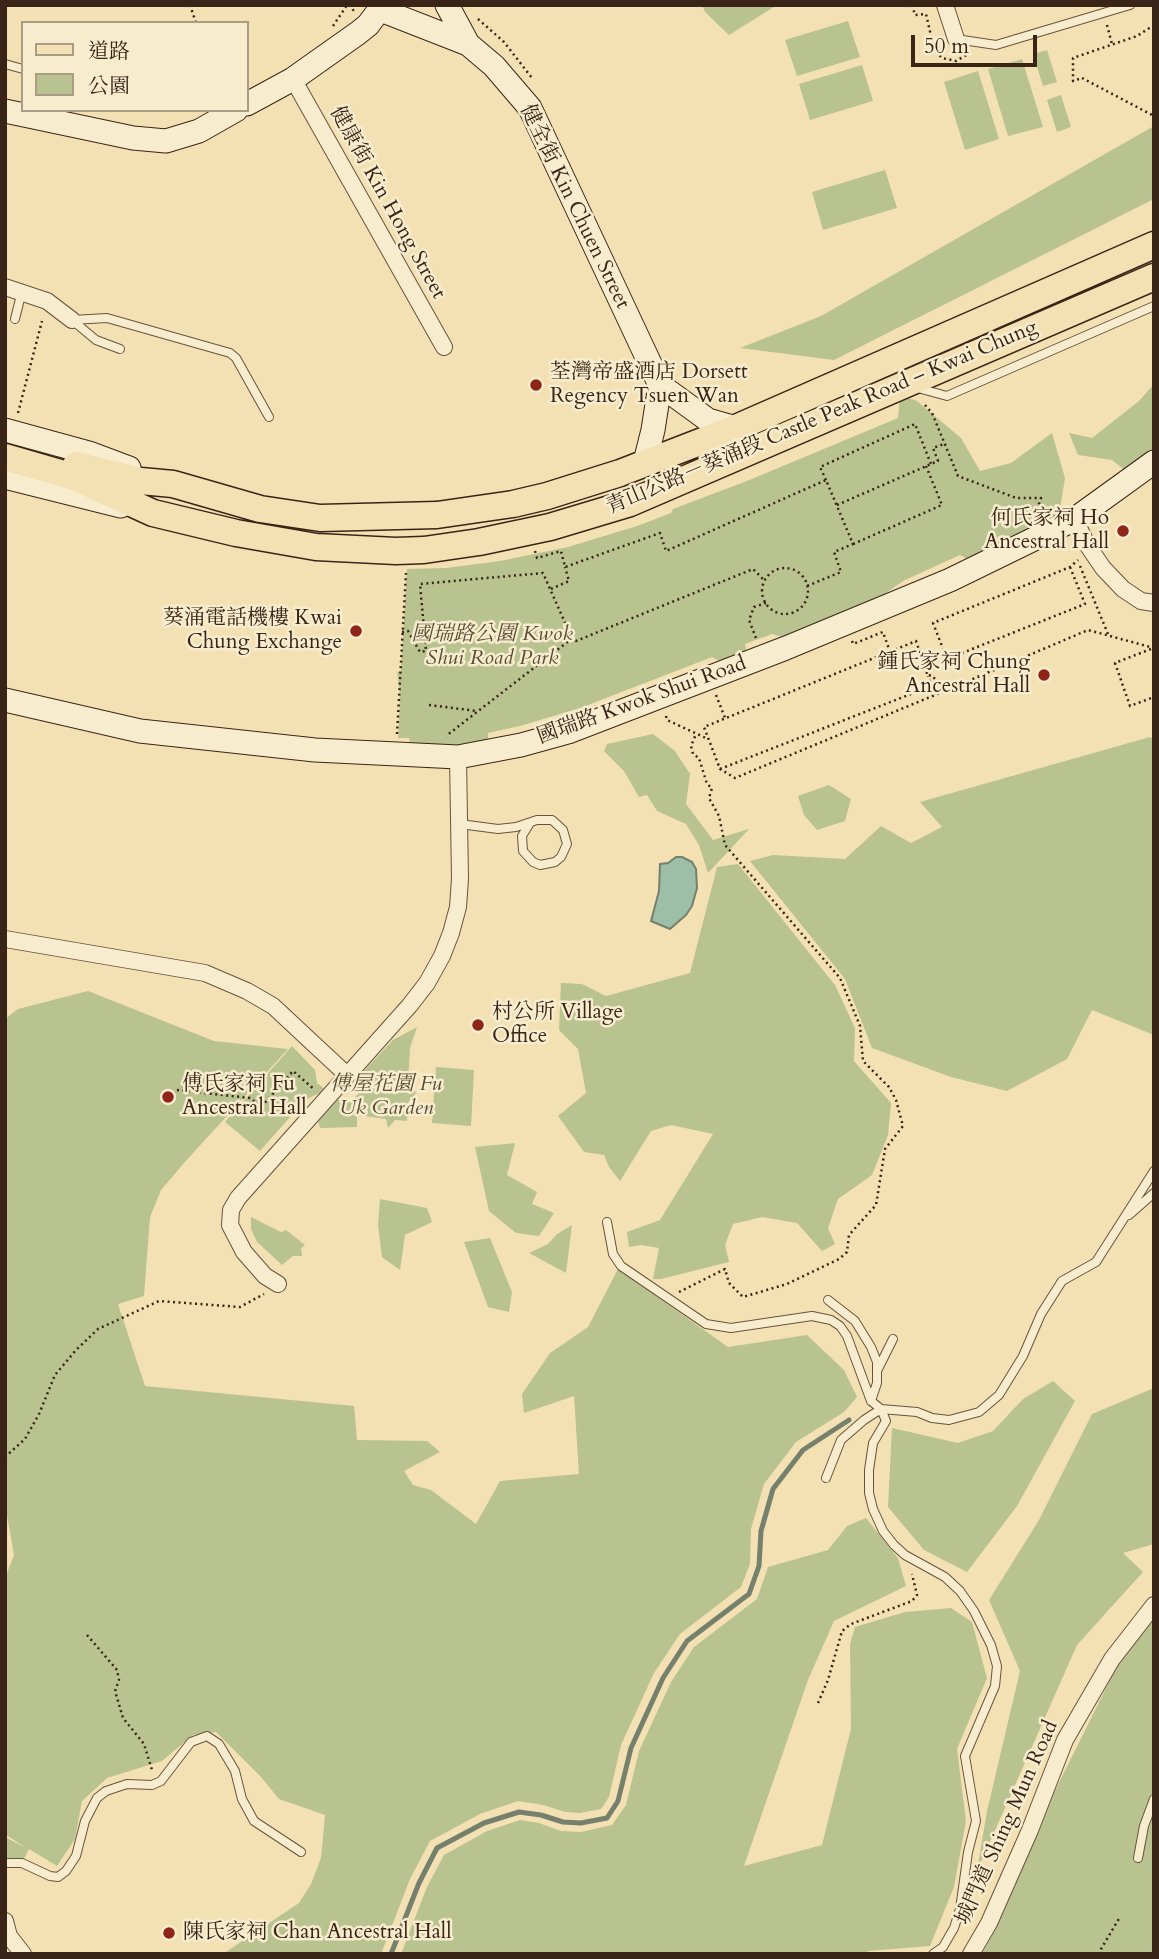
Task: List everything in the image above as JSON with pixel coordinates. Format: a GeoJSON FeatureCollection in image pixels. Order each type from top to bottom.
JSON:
{"type":"FeatureCollection","features":[{"type":"Feature","properties":{"kind":"main road","name":"青山公路－葵涌段 Castle Peak Road – Kwai Chung"},"geometry":{"type":"LineString","coordinates":[[5,445],[141,481],[173,484],[260,509],[320,518],[437,515],[513,505],[547,496],[736,428],[1154,245]]}},
{"type":"Feature","properties":{"kind":"main road","name":"青山公路－葵涌段 Castle Peak Road – Kwai Chung"},"geometry":{"type":"LineString","coordinates":[[5,457],[74,477],[153,513],[236,533],[316,547],[396,551],[479,542],[550,527],[630,503],[1154,277]]}},
{"type":"Feature","properties":{"kind":"street"},"geometry":{"type":"LineString","coordinates":[[946,5],[956,40]]}},
{"type":"Feature","properties":{"kind":"street","name":"健全街 Kin Chuen Street"},"geometry":{"type":"LineString","coordinates":[[446,7],[468,44]]}},
{"type":"Feature","properties":{"kind":"street"},"geometry":{"type":"LineString","coordinates":[[248,103],[293,79],[358,33],[382,8]]}},
{"type":"Feature","properties":{"kind":"street","name":"健全街 Kin Chuen Street"},"geometry":{"type":"LineString","coordinates":[[382,8],[468,44],[494,66],[530,108],[660,385],[708,420],[736,428]]}},
{"type":"Feature","properties":{"kind":"street","name":"健康街 Kin Hong Street"},"geometry":{"type":"LineString","coordinates":[[293,79],[444,347]]}},
{"type":"Feature","properties":{"kind":"street"},"geometry":{"type":"LineString","coordinates":[[5,111],[133,138],[166,141],[199,131],[232,112]]}},
{"type":"Feature","properties":{"kind":"street"},"geometry":{"type":"LineString","coordinates":[[5,287],[47,300],[72,320]]}},
{"type":"Feature","properties":{"kind":"street"},"geometry":{"type":"LineString","coordinates":[[645,462],[660,385]]}},
{"type":"Feature","properties":{"kind":"street","name":"青山公路－葵涌段 Castle Peak Road – Kwai Chung"},"geometry":{"type":"LineString","coordinates":[[11,425],[173,484]]}},
{"type":"Feature","properties":{"kind":"street","name":"國瑞路 Kwok Shui Road"},"geometry":{"type":"LineString","coordinates":[[5,699],[139,731],[315,750],[458,757],[521,745],[568,732],[774,653],[950,580],[1075,519],[1154,462]]}},
{"type":"Feature","properties":{"kind":"street","name":"青山公路－葵涌段 Castle Peak Road – Kwai Chung"},"geometry":{"type":"LineString","coordinates":[[5,477],[153,513]]}},
{"type":"Feature","properties":{"kind":"street"},"geometry":{"type":"LineString","coordinates":[[1075,519],[1086,543],[1103,568],[1123,589],[1141,601],[1154,603]]}},
{"type":"Feature","properties":{"kind":"street"},"geometry":{"type":"LineString","coordinates":[[278,1284],[265,1276],[244,1252],[230,1225],[231,1210],[238,1198],[410,1005],[427,983],[442,956],[451,933],[460,879],[458,757]]}},
{"type":"Feature","properties":{"kind":"street"},"geometry":{"type":"LineString","coordinates":[[5,939],[205,973],[247,991],[273,1006],[347,1076]]}},
{"type":"Feature","properties":{"kind":"street","name":"城門道 Shing Mun Road"},"geometry":{"type":"LineString","coordinates":[[971,1954],[989,1923],[1030,1830],[1065,1740],[1112,1659],[1154,1605]]}},
{"type":"Feature","properties":{"kind":"street"},"geometry":{"type":"LineString","coordinates":[[5,1921],[9,1936],[23,1954]]}},
{"type":"Feature","properties":{"kind":"lane"},"geometry":{"type":"LineString","coordinates":[[956,40],[996,45],[1130,5]]}},
{"type":"Feature","properties":{"kind":"lane"},"geometry":{"type":"LineString","coordinates":[[15,318],[22,291]]}},
{"type":"Feature","properties":{"kind":"lane"},"geometry":{"type":"LineString","coordinates":[[906,385],[947,396],[1154,306]]}},
{"type":"Feature","properties":{"kind":"lane"},"geometry":{"type":"LineString","coordinates":[[72,320],[107,318],[230,353],[236,358],[270,417]]}},
{"type":"Feature","properties":{"kind":"lane"},"geometry":{"type":"LineString","coordinates":[[72,320],[96,340],[117,348],[111,356]]}},
{"type":"Feature","properties":{"kind":"lane"},"geometry":{"type":"LineString","coordinates":[[460,824],[498,829],[544,819],[558,824],[566,836],[565,851],[555,862],[540,865],[527,857],[521,843],[498,829]]}},
{"type":"Feature","properties":{"kind":"lane"},"geometry":{"type":"LineString","coordinates":[[521,843],[525,829],[530,824]]}},
{"type":"Feature","properties":{"kind":"lane"},"geometry":{"type":"LineString","coordinates":[[826,1478],[841,1440],[881,1409],[917,1412],[948,1420],[979,1412],[999,1395],[1023,1356],[1041,1314],[1062,1281],[1096,1262],[1154,1171]]}},
{"type":"Feature","properties":{"kind":"lane"},"geometry":{"type":"LineString","coordinates":[[1119,1224],[1154,1193]]}},
{"type":"Feature","properties":{"kind":"lane"},"geometry":{"type":"LineString","coordinates":[[607,1222],[613,1254],[621,1266],[706,1324],[731,1328],[812,1316],[831,1320],[840,1326],[847,1336],[871,1401],[881,1409],[886,1421],[873,1443],[869,1493],[873,1510],[883,1531],[905,1555],[945,1577],[960,1591],[991,1645],[997,1666],[995,1686],[965,1756],[976,1821],[968,1852],[960,1909],[954,1928],[943,1947],[933,1954]]}},
{"type":"Feature","properties":{"kind":"lane"},"geometry":{"type":"LineString","coordinates":[[828,1300],[855,1321],[872,1347],[877,1362],[877,1383],[871,1401]]}},
{"type":"Feature","properties":{"kind":"lane"},"geometry":{"type":"LineString","coordinates":[[876,1372],[893,1339]]}},
{"type":"Feature","properties":{"kind":"lane"},"geometry":{"type":"LineString","coordinates":[[5,1863],[22,1863],[58,1877],[66,1871],[76,1856],[85,1821],[97,1798],[106,1791],[127,1783],[152,1785],[161,1781],[191,1742],[207,1736],[219,1744],[235,1771],[242,1799],[254,1821],[302,1852]]}},
{"type":"Feature","properties":{"kind":"lane"},"geometry":{"type":"LineString","coordinates":[[1138,1858],[1144,1826],[1154,1799]]}},
{"type":"Feature","properties":{"kind":"path"},"geometry":{"type":"LineString","coordinates":[[1103,13],[1112,44]]}},
{"type":"Feature","properties":{"kind":"path"},"geometry":{"type":"LineString","coordinates":[[472,14],[504,42],[539,87]]}},
{"type":"Feature","properties":{"kind":"path"},"geometry":{"type":"LineString","coordinates":[[1154,25],[1137,36],[1073,58],[1073,81],[1080,78],[1154,116]]}},
{"type":"Feature","properties":{"kind":"path"},"geometry":{"type":"LineString","coordinates":[[11,425],[42,321]]}},
{"type":"Feature","properties":{"kind":"path"},"geometry":{"type":"LineString","coordinates":[[925,405],[932,413],[958,476],[1016,498],[1041,498],[1035,512]]}},
{"type":"Feature","properties":{"kind":"path"},"geometry":{"type":"LineString","coordinates":[[853,544],[820,467],[915,424],[931,464]]}},
{"type":"Feature","properties":{"kind":"path"},"geometry":{"type":"LineString","coordinates":[[837,505],[938,461],[933,448],[944,444]]}},
{"type":"Feature","properties":{"kind":"path"},"geometry":{"type":"LineString","coordinates":[[807,586],[841,572],[834,552],[942,505],[926,466]]}},
{"type":"Feature","properties":{"kind":"path"},"geometry":{"type":"LineString","coordinates":[[565,566],[660,533],[666,551],[826,480]]}},
{"type":"Feature","properties":{"kind":"path"},"geometry":{"type":"LineString","coordinates":[[534,548],[537,558],[561,551],[569,581],[550,589]]}},
{"type":"Feature","properties":{"kind":"path"},"geometry":{"type":"LineString","coordinates":[[1070,567],[1085,604],[947,659],[933,623],[1070,567],[1078,560]]}},
{"type":"Feature","properties":{"kind":"path"},"geometry":{"type":"LineString","coordinates":[[397,742],[406,563]]}},
{"type":"Feature","properties":{"kind":"path"},"geometry":{"type":"LineString","coordinates":[[789,568],[802,576],[807,586],[804,603],[794,612],[780,613],[766,603],[762,591],[765,581],[774,571],[789,568]]}},
{"type":"Feature","properties":{"kind":"path"},"geometry":{"type":"LineString","coordinates":[[438,743],[570,640],[576,641],[753,569],[765,581]]}},
{"type":"Feature","properties":{"kind":"path"},"geometry":{"type":"LineString","coordinates":[[402,632],[408,631],[420,652],[426,652],[420,584],[543,573],[570,634],[570,640]]}},
{"type":"Feature","properties":{"kind":"path"},"geometry":{"type":"LineString","coordinates":[[753,632],[749,620],[754,607],[766,603]]}},
{"type":"Feature","properties":{"kind":"path"},"geometry":{"type":"LineString","coordinates":[[1103,621],[1108,635]]}},
{"type":"Feature","properties":{"kind":"path"},"geometry":{"type":"LineString","coordinates":[[926,688],[925,684],[930,682],[916,641],[704,727],[720,769],[735,778],[1088,630],[1152,649]]}},
{"type":"Feature","properties":{"kind":"path"},"geometry":{"type":"LineString","coordinates":[[853,643],[883,632],[890,652]]}},
{"type":"Feature","properties":{"kind":"path"},"geometry":{"type":"LineString","coordinates":[[1152,649],[1115,663],[1130,706],[1154,697]]}},
{"type":"Feature","properties":{"kind":"path"},"geometry":{"type":"LineString","coordinates":[[928,676],[931,675],[947,690]]}},
{"type":"Feature","properties":{"kind":"path"},"geometry":{"type":"LineString","coordinates":[[720,769],[939,683]]}},
{"type":"Feature","properties":{"kind":"path"},"geometry":{"type":"LineString","coordinates":[[716,695],[725,718]]}},
{"type":"Feature","properties":{"kind":"path"},"geometry":{"type":"LineString","coordinates":[[429,705],[477,711]]}},
{"type":"Feature","properties":{"kind":"path"},"geometry":{"type":"LineString","coordinates":[[667,720],[708,739]]}},
{"type":"Feature","properties":{"kind":"path"},"geometry":{"type":"LineString","coordinates":[[669,1297],[725,1269],[729,1283],[743,1297],[787,1284],[839,1259],[847,1252],[849,1235],[876,1206],[886,1149],[903,1126],[896,1100],[889,1087],[863,1061],[860,1026],[840,978],[725,845],[719,816],[709,798],[712,788],[707,784],[699,758],[693,754],[691,746],[696,734]]}},
{"type":"Feature","properties":{"kind":"path"},"geometry":{"type":"LineString","coordinates":[[177,1090],[250,1098],[261,1107],[293,1071],[317,1092]]}},
{"type":"Feature","properties":{"kind":"path"},"geometry":{"type":"LineString","coordinates":[[5,1457],[25,1439],[55,1375],[76,1349],[98,1329],[159,1301],[240,1307],[278,1284]]}},
{"type":"Feature","properties":{"kind":"path"},"geometry":{"type":"LineString","coordinates":[[818,1703],[828,1680],[842,1631],[851,1624],[912,1601],[917,1595],[917,1587],[905,1555]]}},
{"type":"Feature","properties":{"kind":"path"},"geometry":{"type":"LineString","coordinates":[[87,1636],[117,1670],[119,1680],[115,1690],[123,1718],[144,1744],[157,1783]]}},
{"type":"Feature","properties":{"kind":"path"},"geometry":{"type":"LineString","coordinates":[[1098,1954],[1120,1917]]}},
{"type":"Feature","properties":{"kind":"green space"},"geometry":{"type":"Polygon","coordinates":[[[702,5],[777,5],[729,35],[705,12],[702,5]]]}},
{"type":"Feature","properties":{"kind":"green space"},"geometry":{"type":"Polygon","coordinates":[[[848,21],[860,57],[797,76],[785,40],[848,21]]]}},
{"type":"Feature","properties":{"kind":"green space"},"geometry":{"type":"Polygon","coordinates":[[[1047,50],[1057,82],[1043,86],[1033,54],[1047,50]]]}},
{"type":"Feature","properties":{"kind":"green space"},"geometry":{"type":"Polygon","coordinates":[[[1022,59],[1043,127],[1008,136],[988,69],[1022,59]]]}},
{"type":"Feature","properties":{"kind":"green space"},"geometry":{"type":"Polygon","coordinates":[[[862,65],[873,101],[810,120],[799,84],[862,65]]]}},
{"type":"Feature","properties":{"kind":"green space"},"geometry":{"type":"Polygon","coordinates":[[[978,71],[999,139],[965,150],[944,82],[978,71]]]}},
{"type":"Feature","properties":{"kind":"green space"},"geometry":{"type":"Polygon","coordinates":[[[1061,95],[1071,127],[1057,132],[1047,100],[1061,95]]]}},
{"type":"Feature","properties":{"kind":"green space"},"geometry":{"type":"Polygon","coordinates":[[[1154,126],[1154,199],[834,360],[740,348],[821,316],[1154,126]]]}},
{"type":"Feature","properties":{"kind":"green space"},"geometry":{"type":"Polygon","coordinates":[[[885,170],[897,208],[823,230],[812,192],[885,170]]]}},
{"type":"Feature","properties":{"kind":"green space"},"geometry":{"type":"Polygon","coordinates":[[[1154,384],[1154,452],[1126,471],[1112,460],[1078,455],[1069,433],[1092,438],[1139,401],[1154,384]]]}},
{"type":"Feature","properties":{"kind":"green space","name":"國瑞路公園 Kwok Shui Road Park"},"geometry":{"type":"Polygon","coordinates":[[[900,395],[917,401],[961,438],[980,471],[1011,463],[1052,433],[1065,478],[1055,540],[989,571],[960,555],[903,581],[868,606],[785,638],[772,634],[745,644],[748,657],[728,666],[712,657],[583,707],[488,733],[488,744],[411,747],[409,738],[398,738],[400,695],[397,672],[401,671],[407,569],[446,568],[500,561],[568,547],[637,526],[898,418],[900,395]]]}},
{"type":"Feature","properties":{"kind":"green space"},"geometry":{"type":"Polygon","coordinates":[[[653,734],[675,751],[690,774],[686,804],[713,840],[749,829],[708,873],[699,845],[686,824],[657,811],[647,795],[639,797],[624,771],[604,751],[607,744],[653,734]]]}},
{"type":"Feature","properties":{"kind":"green space"},"geometry":{"type":"Polygon","coordinates":[[[1150,737],[1154,739],[1154,1035],[1092,1010],[1067,1059],[1007,1091],[951,1077],[872,1048],[845,979],[750,861],[773,855],[845,859],[881,826],[911,843],[942,827],[920,802],[1150,737]]]}},
{"type":"Feature","properties":{"kind":"green space"},"geometry":{"type":"Polygon","coordinates":[[[829,785],[851,799],[845,821],[817,830],[804,815],[798,796],[829,785]]]}},
{"type":"Feature","properties":{"kind":"green space"},"geometry":{"type":"Polygon","coordinates":[[[738,864],[835,985],[855,1028],[854,1061],[891,1103],[888,1135],[872,1175],[838,1199],[828,1228],[835,1244],[822,1251],[797,1223],[762,1217],[733,1224],[725,1245],[729,1262],[653,1279],[659,1248],[641,1245],[629,1247],[627,1232],[660,1220],[713,1134],[671,1125],[651,1131],[620,1181],[604,1155],[584,1152],[558,1116],[586,1093],[578,1049],[559,1030],[561,983],[582,984],[606,996],[690,973],[717,867],[738,864]]]}},
{"type":"Feature","properties":{"kind":"green space"},"geometry":{"type":"Polygon","coordinates":[[[88,991],[214,1041],[288,1049],[161,1190],[150,1217],[144,1296],[118,1304],[145,1386],[354,1406],[357,1440],[427,1441],[440,1452],[404,1471],[413,1485],[431,1490],[476,1524],[500,1481],[579,1474],[574,1396],[524,1413],[522,1394],[550,1353],[588,1327],[618,1269],[728,1347],[807,1335],[844,1370],[857,1397],[844,1412],[796,1442],[764,1484],[751,1529],[750,1564],[741,1587],[680,1634],[654,1673],[621,1745],[609,1797],[601,1809],[580,1813],[565,1812],[518,1801],[480,1814],[430,1841],[410,1879],[381,1954],[223,1954],[299,1903],[311,1884],[321,1858],[325,1815],[279,1799],[216,1732],[193,1735],[162,1761],[107,1778],[82,1801],[75,1839],[57,1866],[29,1849],[24,1859],[5,1859],[5,1837],[26,1848],[5,1834],[5,1578],[14,1555],[5,1504],[5,1019],[18,1009],[88,991]]]}},
{"type":"Feature","properties":{"kind":"green space","name":"傅屋花園 Fu Uk Garden"},"geometry":{"type":"Polygon","coordinates":[[[417,1027],[410,1048],[408,1083],[416,1093],[407,1104],[407,1121],[395,1120],[388,1128],[386,1119],[357,1115],[357,1127],[320,1128],[317,1118],[336,1099],[350,1102],[367,1085],[360,1075],[393,1040],[417,1027]]]}},
{"type":"Feature","properties":{"kind":"green space"},"geometry":{"type":"Polygon","coordinates":[[[292,1046],[315,1070],[317,1083],[326,1090],[305,1100],[260,1151],[225,1122],[292,1046]]]}},
{"type":"Feature","properties":{"kind":"green space"},"geometry":{"type":"Polygon","coordinates":[[[436,1067],[474,1070],[471,1126],[432,1123],[436,1067]]]}},
{"type":"Feature","properties":{"kind":"green space"},"geometry":{"type":"Polygon","coordinates":[[[515,1143],[507,1175],[537,1192],[532,1204],[554,1213],[539,1236],[516,1233],[489,1211],[475,1147],[515,1143]]]}},
{"type":"Feature","properties":{"kind":"green space"},"geometry":{"type":"Polygon","coordinates":[[[380,1199],[427,1208],[432,1222],[405,1235],[400,1270],[382,1257],[378,1225],[380,1199]]]}},
{"type":"Feature","properties":{"kind":"green space"},"geometry":{"type":"Polygon","coordinates":[[[251,1217],[281,1232],[286,1230],[305,1245],[301,1248],[302,1256],[293,1256],[282,1265],[257,1242],[251,1229],[251,1217]]]}},
{"type":"Feature","properties":{"kind":"green space"},"geometry":{"type":"Polygon","coordinates":[[[572,1225],[566,1273],[529,1253],[548,1244],[557,1234],[572,1225]]]}},
{"type":"Feature","properties":{"kind":"green space"},"geometry":{"type":"Polygon","coordinates":[[[490,1238],[512,1292],[509,1312],[488,1307],[464,1242],[490,1238]]]}},
{"type":"Feature","properties":{"kind":"green space"},"geometry":{"type":"Polygon","coordinates":[[[1053,1381],[1075,1401],[1017,1506],[967,1572],[924,1550],[888,1507],[892,1428],[958,1443],[993,1431],[1023,1399],[1053,1381]]]}},
{"type":"Feature","properties":{"kind":"green space"},"geometry":{"type":"Polygon","coordinates":[[[1154,1388],[1154,1544],[1123,1553],[1143,1572],[1077,1645],[977,1871],[987,1811],[1020,1671],[989,1600],[1039,1520],[1092,1414],[1154,1388]]]}},
{"type":"Feature","properties":{"kind":"green space"},"geometry":{"type":"Polygon","coordinates":[[[866,1518],[898,1558],[906,1586],[834,1621],[808,1680],[744,1866],[822,1845],[851,1729],[850,1644],[855,1627],[905,1612],[951,1608],[972,1622],[987,1678],[957,1749],[966,1821],[954,1887],[930,1946],[868,1951],[867,1954],[401,1954],[427,1887],[444,1855],[487,1831],[520,1820],[561,1831],[581,1832],[612,1825],[626,1805],[639,1751],[671,1682],[694,1647],[757,1599],[768,1567],[828,1550],[847,1526],[866,1518]]]}},
{"type":"Feature","properties":{"kind":"green space"},"geometry":{"type":"Polygon","coordinates":[[[1154,1620],[1154,1954],[982,1954],[1034,1833],[1118,1664],[1154,1620]]]}},
{"type":"Feature","properties":{"kind":"shaded area"},"geometry":{"type":"Polygon","coordinates":[[[676,857],[692,862],[696,869],[697,888],[692,906],[670,929],[651,921],[659,891],[660,864],[668,863],[676,857]]]}},
{"type":"Feature","properties":{"kind":"waterway"},"geometry":{"type":"LineString","coordinates":[[391,1954],[419,1883],[437,1848],[484,1823],[519,1812],[563,1822],[581,1823],[607,1818],[618,1801],[631,1748],[663,1678],[687,1641],[749,1594],[759,1566],[761,1531],[773,1489],[803,1450],[849,1420]]}},
{"type":"Feature","properties":{"kind":"place","name":"荃灣帝盛酒店 Dorsett Regency Tsuen Wan"},"geometry":{"type":"Point","coordinates":[536,385]}},
{"type":"Feature","properties":{"kind":"place","name":"何氏家祠 Ho Ancestral Hall"},"geometry":{"type":"Point","coordinates":[1123,531]}},
{"type":"Feature","properties":{"kind":"place","name":"葵涌電話機樓 Kwai Chung Exchange"},"geometry":{"type":"Point","coordinates":[356,631]}},
{"type":"Feature","properties":{"kind":"place","name":"鍾氏家祠 Chung Ancestral Hall"},"geometry":{"type":"Point","coordinates":[1044,675]}},
{"type":"Feature","properties":{"kind":"place","name":"村公所 Village Office"},"geometry":{"type":"Point","coordinates":[478,1025]}},
{"type":"Feature","properties":{"kind":"place","name":"傅氏家祠 Fu Ancestral Hall"},"geometry":{"type":"Point","coordinates":[168,1097]}},
{"type":"Feature","properties":{"kind":"place","name":"陳氏家祠 Chan Ancestral Hall"},"geometry":{"type":"Point","coordinates":[169,1933]}}]}
